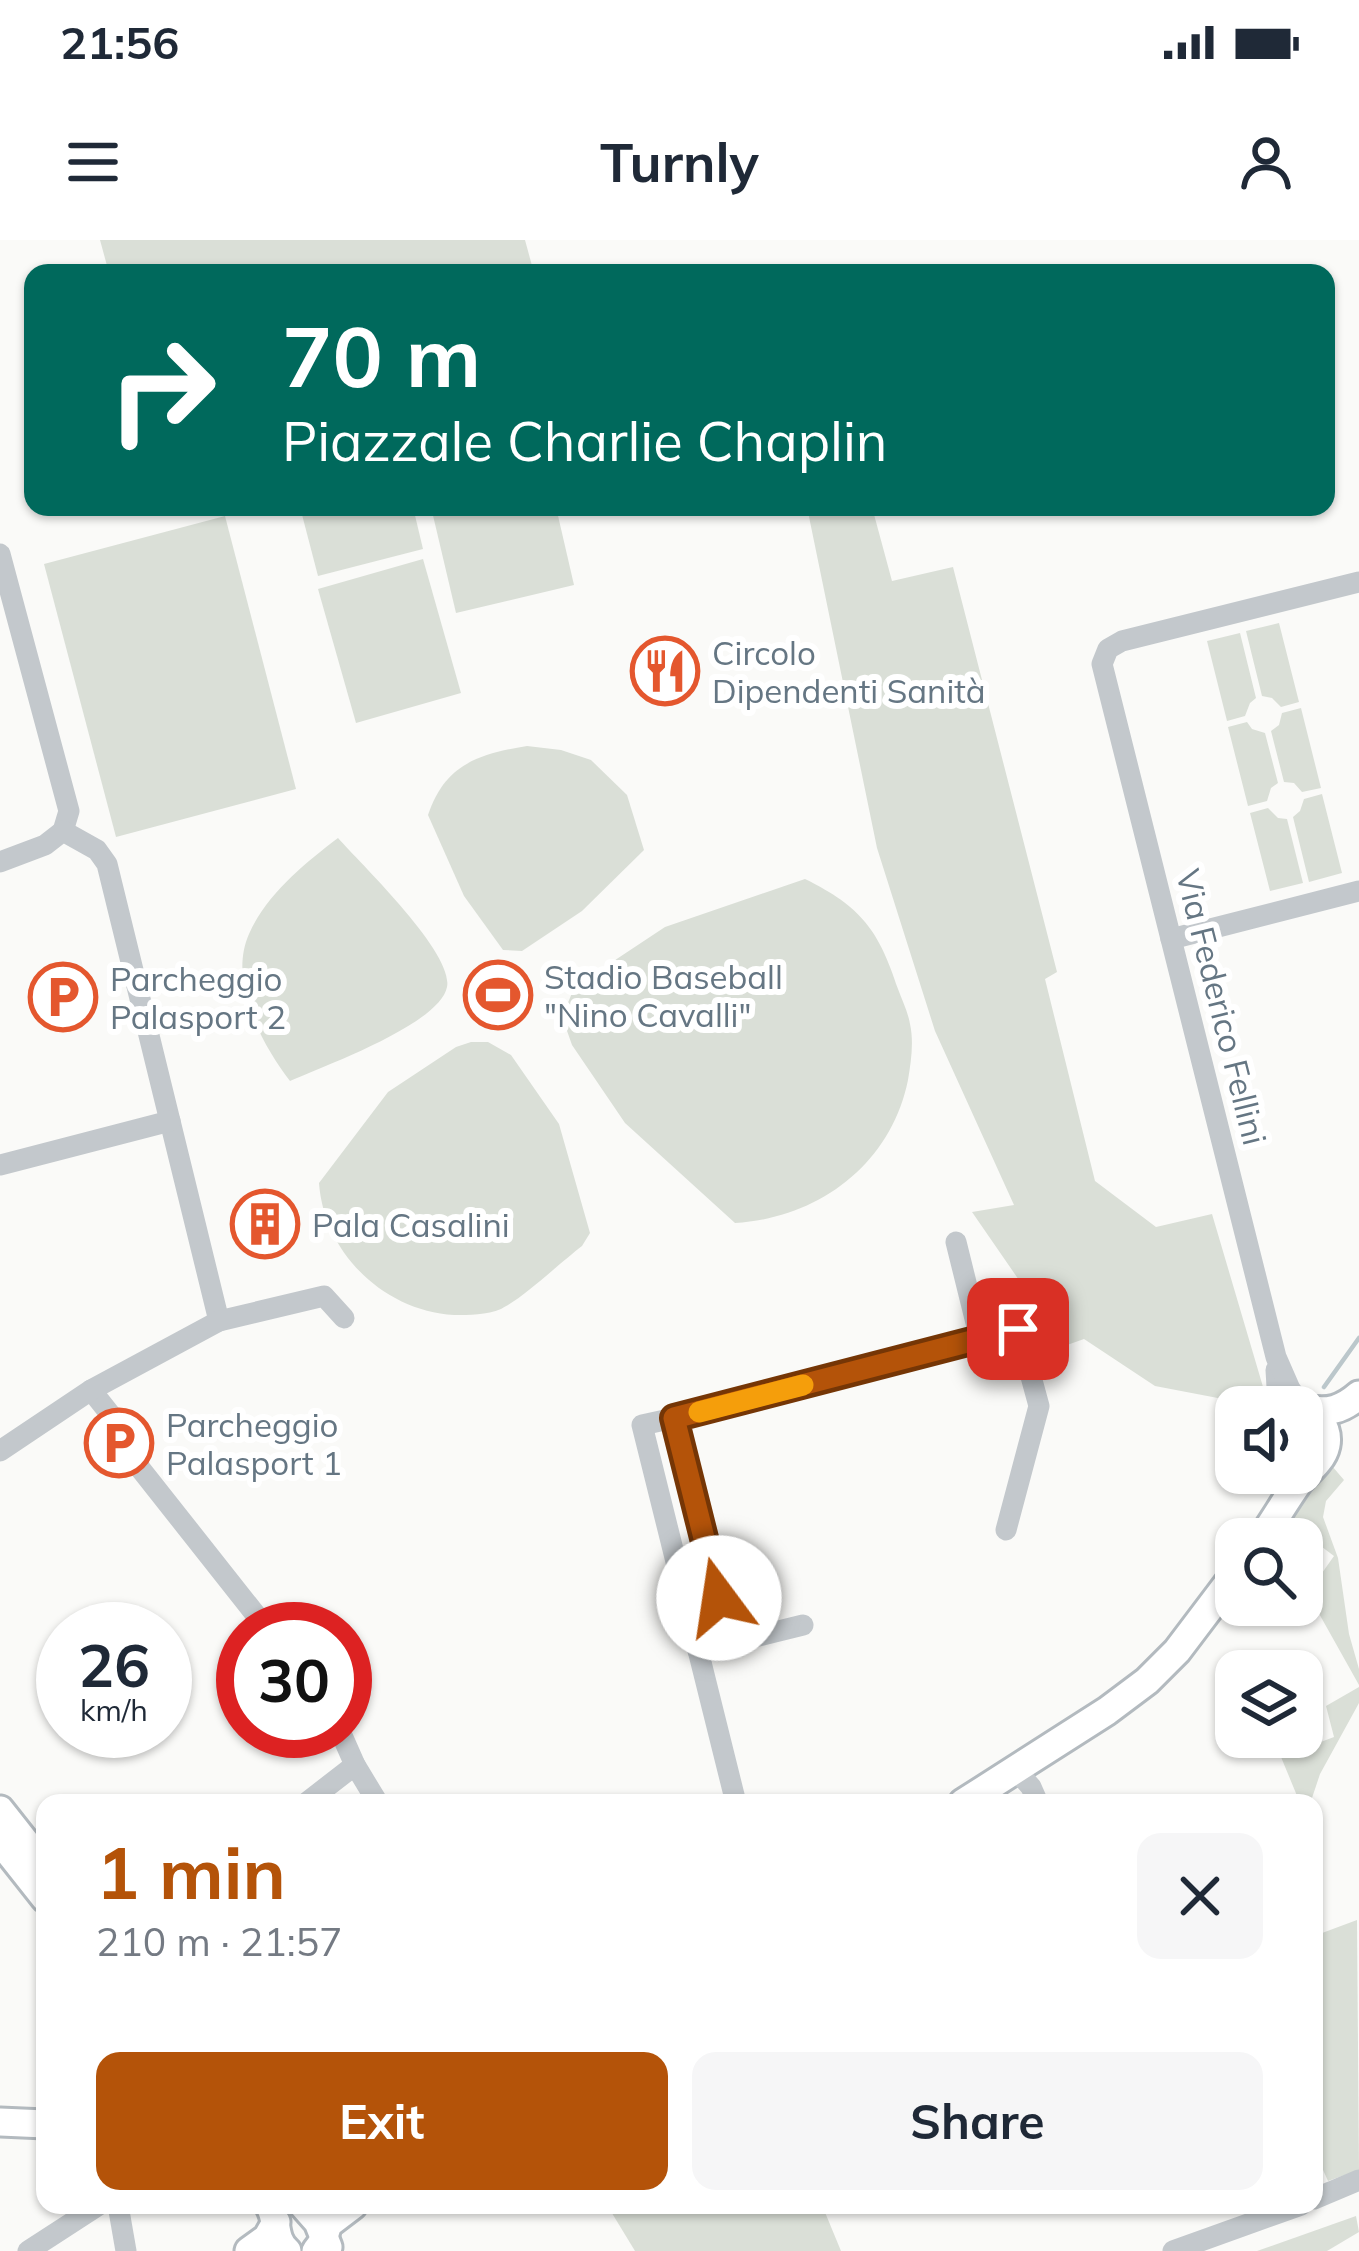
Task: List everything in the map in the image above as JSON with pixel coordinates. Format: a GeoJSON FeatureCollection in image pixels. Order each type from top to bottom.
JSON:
{"type":"FeatureCollection","features":[{"type":"Feature","properties":{"kind":"street"},"geometry":{"type":"LineString","coordinates":[[0,554],[69,811],[63,831],[45,845],[0,862]]}},
{"type":"Feature","properties":{"kind":"street","name":"Via Federico Fellini"},"geometry":{"type":"LineString","coordinates":[[1289,1386],[1276,1357],[1103,672],[1106,652],[1122,640],[1359,582]]}},
{"type":"Feature","properties":{"kind":"street"},"geometry":{"type":"LineString","coordinates":[[63,831],[97,850],[107,864],[219,1321]]}},
{"type":"Feature","properties":{"kind":"street"},"geometry":{"type":"LineString","coordinates":[[1171,939],[1359,890]]}},
{"type":"Feature","properties":{"kind":"street"},"geometry":{"type":"LineString","coordinates":[[0,1165],[170,1121]]}},
{"type":"Feature","properties":{"kind":"street"},"geometry":{"type":"LineString","coordinates":[[956,1242],[980,1339]]}},
{"type":"Feature","properties":{"kind":"street"},"geometry":{"type":"LineString","coordinates":[[0,1451],[91,1390],[219,1321],[324,1296],[344,1318]]}},
{"type":"Feature","properties":{"kind":"street"},"geometry":{"type":"LineString","coordinates":[[734,1794],[642,1425],[1018,1329],[1039,1406],[1006,1530]]}},
{"type":"Feature","properties":{"kind":"street","name":"Via Federico Fellini"},"geometry":{"type":"LineString","coordinates":[[1276,1357],[1276,1386]]}},
{"type":"Feature","properties":{"kind":"street"},"geometry":{"type":"LineString","coordinates":[[91,1390],[137,1448],[139,1467],[246,1602]]}},
{"type":"Feature","properties":{"kind":"street"},"geometry":{"type":"LineString","coordinates":[[1323,1410],[1333,1411],[1359,1395]]}},
{"type":"Feature","properties":{"kind":"street"},"geometry":{"type":"LineString","coordinates":[[1323,1450],[1359,1409]]}},
{"type":"Feature","properties":{"kind":"street"},"geometry":{"type":"LineString","coordinates":[[674,1418],[730,1643]]}},
{"type":"Feature","properties":{"kind":"street"},"geometry":{"type":"LineString","coordinates":[[977,1794],[1107,1711],[1155,1674],[1215,1601]]}},
{"type":"Feature","properties":{"kind":"street"},"geometry":{"type":"LineString","coordinates":[[698,1651],[803,1625]]}},
{"type":"Feature","properties":{"kind":"street"},"geometry":{"type":"LineString","coordinates":[[352,1758],[373,1794]]}},
{"type":"Feature","properties":{"kind":"street"},"geometry":{"type":"LineString","coordinates":[[318,1794],[355,1765]]}},
{"type":"Feature","properties":{"kind":"street"},"geometry":{"type":"LineString","coordinates":[[1016,1770],[1035,1794]]}},
{"type":"Feature","properties":{"kind":"street"},"geometry":{"type":"LineString","coordinates":[[0,1810],[36,1856]]}},
{"type":"Feature","properties":{"kind":"street"},"geometry":{"type":"LineString","coordinates":[[0,1841],[36,1887]]}},
{"type":"Feature","properties":{"kind":"street"},"geometry":{"type":"LineString","coordinates":[[0,2122],[36,2124]]}},
{"type":"Feature","properties":{"kind":"street"},"geometry":{"type":"LineString","coordinates":[[1323,2195],[1359,2180]]}},
{"type":"Feature","properties":{"kind":"street"},"geometry":{"type":"LineString","coordinates":[[28,2251],[85,2214]]}},
{"type":"Feature","properties":{"kind":"street"},"geometry":{"type":"LineString","coordinates":[[120,2214],[126,2251]]}},
{"type":"Feature","properties":{"kind":"street"},"geometry":{"type":"LineString","coordinates":[[249,2251],[267,2238],[272,2214]]}},
{"type":"Feature","properties":{"kind":"street"},"geometry":{"type":"LineString","coordinates":[[272,2214],[278,2242],[287,2251]]}},
{"type":"Feature","properties":{"kind":"street"},"geometry":{"type":"LineString","coordinates":[[312,2214],[323,2245]]}},
{"type":"Feature","properties":{"kind":"street"},"geometry":{"type":"LineString","coordinates":[[323,2245],[331,2221],[341,2214]]}},
{"type":"Feature","properties":{"kind":"street"},"geometry":{"type":"LineString","coordinates":[[1173,2251],[1226,2242],[1282,2214]]}},
{"type":"Feature","properties":{"kind":"shaded area"},"geometry":{"type":"Polygon","coordinates":[[[100,240],[525,240],[532,264],[107,264],[100,240]]]}},
{"type":"Feature","properties":{"kind":"shaded area"},"geometry":{"type":"Polygon","coordinates":[[[225,516],[296,789],[116,837],[44,564],[225,516]]]}},
{"type":"Feature","properties":{"kind":"shaded area"},"geometry":{"type":"Polygon","coordinates":[[[302,516],[415,516],[423,549],[318,576],[302,516]]]}},
{"type":"Feature","properties":{"kind":"shaded area"},"geometry":{"type":"Polygon","coordinates":[[[433,516],[558,516],[574,585],[456,613],[433,516]]]}},
{"type":"Feature","properties":{"kind":"shaded area"},"geometry":{"type":"Polygon","coordinates":[[[809,516],[874,516],[892,581],[953,567],[1057,972],[1045,979],[1095,1181],[1156,1227],[1212,1214],[1263,1386],[1215,1386],[1215,1397],[1155,1386],[1084,1339],[1039,1355],[1021,1283],[972,1212],[1014,1205],[935,1031],[877,848],[809,516]]]}},
{"type":"Feature","properties":{"kind":"shaded area"},"geometry":{"type":"Polygon","coordinates":[[[423,559],[461,693],[356,723],[318,589],[423,559]]]}},
{"type":"Feature","properties":{"kind":"shaded area"},"geometry":{"type":"Polygon","coordinates":[[[1279,623],[1299,702],[1281,707],[1262,696],[1246,631],[1279,623]]]}},
{"type":"Feature","properties":{"kind":"shaded area"},"geometry":{"type":"Polygon","coordinates":[[[1240,633],[1256,698],[1245,716],[1227,721],[1207,641],[1240,633]]]}},
{"type":"Feature","properties":{"kind":"shaded area"},"geometry":{"type":"Polygon","coordinates":[[[1301,708],[1321,788],[1302,792],[1294,783],[1284,782],[1271,731],[1279,725],[1282,713],[1301,708]]]}},
{"type":"Feature","properties":{"kind":"shaded area"},"geometry":{"type":"Polygon","coordinates":[[[1247,722],[1265,733],[1278,783],[1267,801],[1248,806],[1228,727],[1247,722]]]}},
{"type":"Feature","properties":{"kind":"shaded area"},"geometry":{"type":"Polygon","coordinates":[[[527,746],[591,760],[627,795],[644,850],[582,911],[522,951],[503,950],[464,896],[428,815],[444,784],[466,764],[527,746]]]}},
{"type":"Feature","properties":{"kind":"shaded area"},"geometry":{"type":"Polygon","coordinates":[[[1322,794],[1342,873],[1309,882],[1293,817],[1304,799],[1322,794]]]}},
{"type":"Feature","properties":{"kind":"shaded area"},"geometry":{"type":"Polygon","coordinates":[[[1268,808],[1278,818],[1287,819],[1303,883],[1270,891],[1250,813],[1268,808]]]}},
{"type":"Feature","properties":{"kind":"shaded area"},"geometry":{"type":"Polygon","coordinates":[[[338,838],[422,932],[445,972],[447,987],[440,1001],[403,1029],[290,1081],[268,1049],[251,1011],[242,971],[244,952],[256,920],[276,893],[338,838]]]}},
{"type":"Feature","properties":{"kind":"shaded area"},"geometry":{"type":"Polygon","coordinates":[[[805,879],[854,911],[883,951],[910,1024],[908,1080],[886,1137],[847,1181],[795,1210],[735,1223],[625,1123],[572,1045],[565,1010],[582,982],[665,927],[805,879]]]}},
{"type":"Feature","properties":{"kind":"shaded area"},"geometry":{"type":"Polygon","coordinates":[[[471,1042],[488,1042],[511,1055],[559,1124],[590,1233],[582,1246],[510,1304],[490,1312],[454,1315],[404,1303],[362,1274],[332,1233],[319,1183],[388,1092],[471,1042]]]}},
{"type":"Feature","properties":{"kind":"shaded area"},"geometry":{"type":"Polygon","coordinates":[[[1332,1466],[1344,1480],[1326,1501],[1323,1517],[1338,1558],[1359,1685],[1323,1621],[1323,1572],[1334,1556],[1323,1548],[1323,1518],[1292,1518],[1310,1494],[1323,1494],[1323,1478],[1332,1466]]]}},
{"type":"Feature","properties":{"kind":"shaded area"},"geometry":{"type":"Polygon","coordinates":[[[1359,1687],[1359,1703],[1313,1794],[1296,1794],[1281,1758],[1323,1758],[1323,1741],[1334,1737],[1326,1706],[1359,1687]]]}},
{"type":"Feature","properties":{"kind":"shaded area"},"geometry":{"type":"Polygon","coordinates":[[[1357,1920],[1359,2170],[1328,2181],[1323,2170],[1323,1933],[1357,1920]]]}},
{"type":"Feature","properties":{"kind":"shaded area"},"geometry":{"type":"Polygon","coordinates":[[[612,2214],[826,2214],[841,2251],[635,2251],[612,2214]]]}},
{"type":"Feature","properties":{"kind":"shaded area"},"geometry":{"type":"Polygon","coordinates":[[[1356,2216],[1359,2232],[1327,2251],[1257,2251],[1356,2216]]]}},
{"type":"Feature","properties":{"kind":"waterway"},"geometry":{"type":"LineString","coordinates":[[1324,1387],[1359,1338]]}},
{"type":"Feature","properties":{"kind":"slow traffic"},"geometry":{"type":"LineString","coordinates":[[699,1412],[803,1385]]}},
{"type":"Feature","properties":{"kind":"place","name":"Circolo Dipendenti Sanità"},"geometry":{"type":"Point","coordinates":[665,671]}},
{"type":"Feature","properties":{"kind":"place","name":"Stadio Baseball \"Nino Cavalli\""},"geometry":{"type":"Point","coordinates":[498,995]}},
{"type":"Feature","properties":{"kind":"place","name":"Parcheggio Palasport 2"},"geometry":{"type":"Point","coordinates":[63,997]}},
{"type":"Feature","properties":{"kind":"place","name":"Pala Casalini"},"geometry":{"type":"Point","coordinates":[265,1224]}},
{"type":"Feature","properties":{"kind":"place","name":"Parcheggio Palasport 1"},"geometry":{"type":"Point","coordinates":[119,1443]}},
{"type":"Feature","properties":{"kind":"route"},"geometry":{"type":"LineString","coordinates":[[719,1598],[674,1418],[1018,1329]]}}]}
